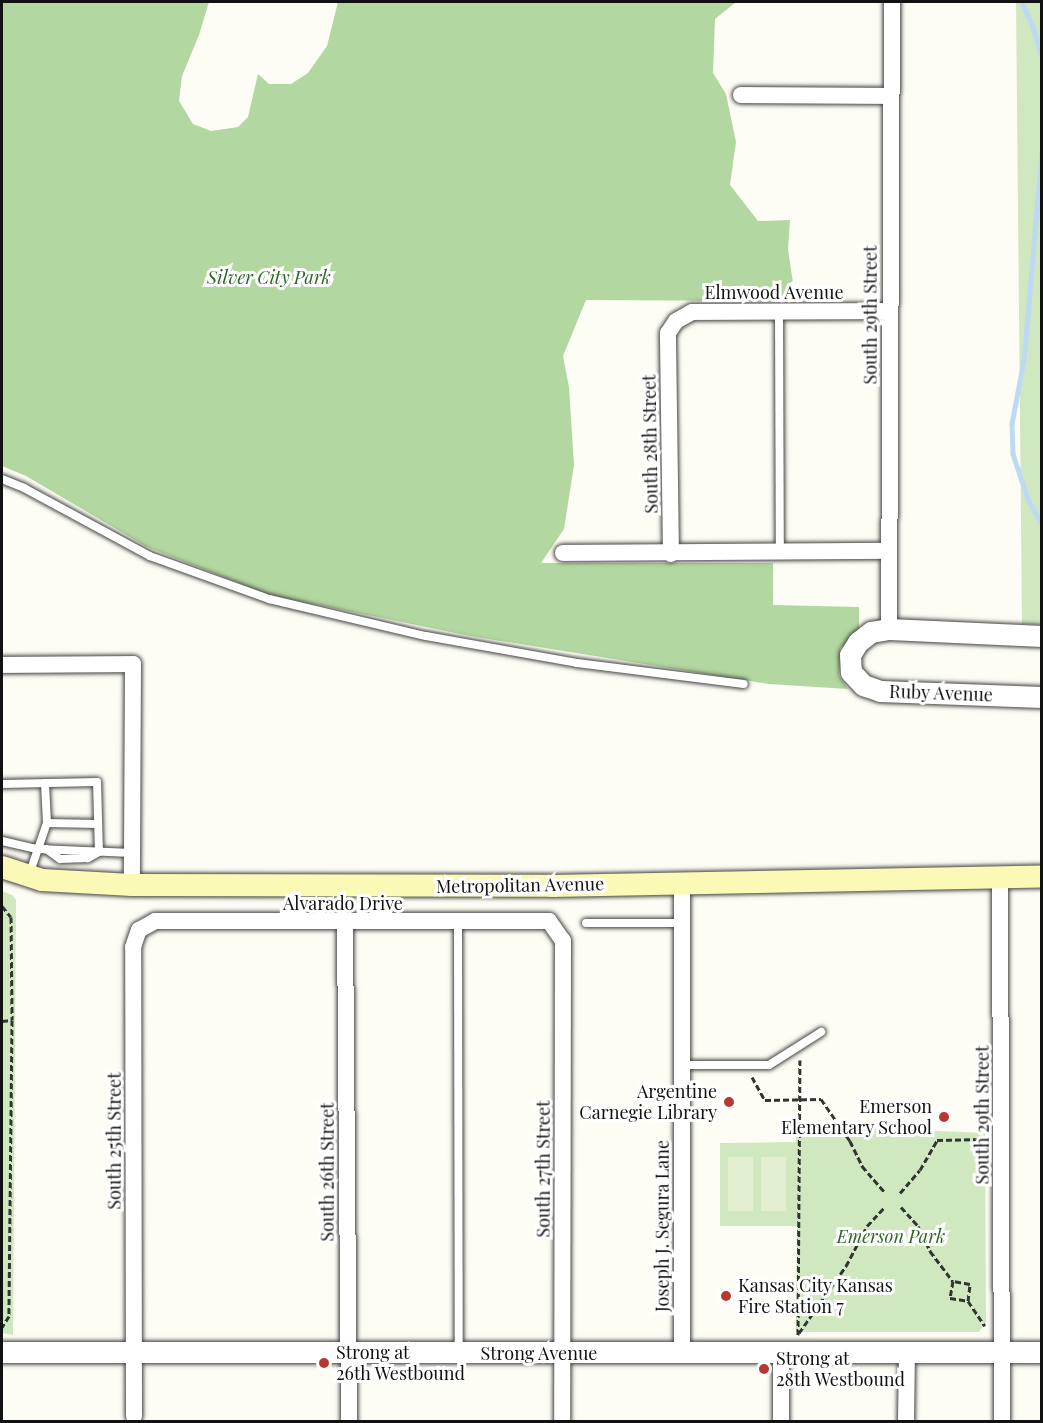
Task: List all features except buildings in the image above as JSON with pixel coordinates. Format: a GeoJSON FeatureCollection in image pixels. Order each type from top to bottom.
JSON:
{"type":"FeatureCollection","features":[{"type":"Feature","properties":{"kind":"main road","name":"Metropolitan Avenue"},"geometry":{"type":"LineString","coordinates":[[2,867],[42,880],[132,885],[550,886],[1041,877]]}},
{"type":"Feature","properties":{"kind":"street","name":"South 29th Street"},"geometry":{"type":"LineString","coordinates":[[889,629],[892,2]]}},
{"type":"Feature","properties":{"kind":"street"},"geometry":{"type":"LineString","coordinates":[[741,95],[891,96]]}},
{"type":"Feature","properties":{"kind":"street","name":"Elmwood Avenue"},"geometry":{"type":"LineString","coordinates":[[668,333],[676,321],[692,312],[890,311]]}},
{"type":"Feature","properties":{"kind":"street","name":"South 28th Street"},"geometry":{"type":"LineString","coordinates":[[668,333],[670,554]]}},
{"type":"Feature","properties":{"kind":"street"},"geometry":{"type":"LineString","coordinates":[[563,553],[888,551]]}},
{"type":"Feature","properties":{"kind":"street","name":"Ruby Avenue"},"geometry":{"type":"LineString","coordinates":[[1041,636],[889,629],[871,632],[858,642],[850,655],[851,672],[863,685],[880,691],[1041,697]]}},
{"type":"Feature","properties":{"kind":"street"},"geometry":{"type":"LineString","coordinates":[[2,664],[133,664],[132,885]]}},
{"type":"Feature","properties":{"kind":"street","name":"South 29th Street"},"geometry":{"type":"LineString","coordinates":[[1000,878],[1002,1422]]}},
{"type":"Feature","properties":{"kind":"street","name":"Joseph J. Segura Lane"},"geometry":{"type":"LineString","coordinates":[[682,882],[682,1353]]}},
{"type":"Feature","properties":{"kind":"street","name":"Alvarado Drive"},"geometry":{"type":"LineString","coordinates":[[139,930],[154,921],[549,921]]}},
{"type":"Feature","properties":{"kind":"street","name":"South 27th Street"},"geometry":{"type":"LineString","coordinates":[[549,921],[563,941],[562,1422]]}},
{"type":"Feature","properties":{"kind":"street","name":"South 26th Street"},"geometry":{"type":"LineString","coordinates":[[345,922],[349,1422]]}},
{"type":"Feature","properties":{"kind":"street","name":"South 25th Street"},"geometry":{"type":"LineString","coordinates":[[134,1416],[133,946],[139,930]]}},
{"type":"Feature","properties":{"kind":"street","name":"Strong Avenue"},"geometry":{"type":"LineString","coordinates":[[2,1352],[1041,1352]]}},
{"type":"Feature","properties":{"kind":"street"},"geometry":{"type":"LineString","coordinates":[[781,1352],[781,1422]]}},
{"type":"Feature","properties":{"kind":"street"},"geometry":{"type":"LineString","coordinates":[[906,1422],[908,1352]]}},
{"type":"Feature","properties":{"kind":"lane"},"geometry":{"type":"LineString","coordinates":[[779,312],[780,553]]}},
{"type":"Feature","properties":{"kind":"lane"},"geometry":{"type":"LineString","coordinates":[[2,479],[24,488],[150,556],[269,599],[426,636],[577,663],[744,684]]}},
{"type":"Feature","properties":{"kind":"lane"},"geometry":{"type":"LineString","coordinates":[[2,784],[97,782],[99,852]]}},
{"type":"Feature","properties":{"kind":"lane"},"geometry":{"type":"LineString","coordinates":[[29,876],[42,849],[47,824],[45,783]]}},
{"type":"Feature","properties":{"kind":"lane"},"geometry":{"type":"LineString","coordinates":[[47,824],[98,824]]}},
{"type":"Feature","properties":{"kind":"lane"},"geometry":{"type":"LineString","coordinates":[[2,841],[42,849],[132,853]]}},
{"type":"Feature","properties":{"kind":"lane"},"geometry":{"type":"LineString","coordinates":[[458,922],[459,1353]]}},
{"type":"Feature","properties":{"kind":"lane"},"geometry":{"type":"LineString","coordinates":[[586,923],[681,923]]}},
{"type":"Feature","properties":{"kind":"lane"},"geometry":{"type":"LineString","coordinates":[[681,1065],[769,1065],[822,1032]]}},
{"type":"Feature","properties":{"kind":"path"},"geometry":{"type":"LineString","coordinates":[[2,906],[11,917],[12,1020],[9,1316],[2,1327]]}},
{"type":"Feature","properties":{"kind":"path"},"geometry":{"type":"LineString","coordinates":[[2,1021],[12,1020]]}},
{"type":"Feature","properties":{"kind":"path"},"geometry":{"type":"LineString","coordinates":[[800,1060],[798,1335],[846,1266],[867,1226],[884,1208]]}},
{"type":"Feature","properties":{"kind":"path"},"geometry":{"type":"LineString","coordinates":[[749,1073],[765,1100],[821,1099],[850,1141],[862,1166],[885,1192]]}},
{"type":"Feature","properties":{"kind":"path"},"geometry":{"type":"LineString","coordinates":[[900,1193],[920,1170],[937,1140],[987,1139]]}},
{"type":"Feature","properties":{"kind":"path"},"geometry":{"type":"LineString","coordinates":[[901,1208],[918,1226],[930,1251],[953,1281],[970,1284],[968,1301],[985,1326]]}},
{"type":"Feature","properties":{"kind":"path"},"geometry":{"type":"LineString","coordinates":[[953,1281],[950,1298],[968,1301]]}},
{"type":"Feature","properties":{"kind":"green space","name":"Silver City Park"},"geometry":{"type":"Polygon","coordinates":[[[2,2],[209,2],[199,35],[182,76],[179,101],[193,124],[211,131],[238,127],[248,117],[258,74],[269,84],[291,84],[308,73],[327,46],[338,2],[736,2],[715,19],[713,73],[726,94],[736,142],[730,185],[758,221],[790,220],[788,249],[793,283],[778,301],[586,300],[563,356],[569,387],[574,465],[564,529],[541,563],[773,563],[773,605],[859,607],[859,633],[840,648],[839,676],[848,689],[769,684],[470,636],[270,595],[147,547],[26,476],[2,466],[2,2]]]}},
{"type":"Feature","properties":{"kind":"green space"},"geometry":{"type":"Polygon","coordinates":[[[1016,2],[1042,2],[1041,624],[1022,624],[1016,2]]]}},
{"type":"Feature","properties":{"kind":"green space"},"geometry":{"type":"Polygon","coordinates":[[[2,891],[12,895],[16,900],[13,1335],[2,1333],[2,891]]]}},
{"type":"Feature","properties":{"kind":"green space","name":"Emerson Park"},"geometry":{"type":"Polygon","coordinates":[[[796,1125],[985,1133],[986,1322],[979,1332],[796,1332],[797,1226],[720,1226],[720,1143],[796,1142],[796,1125]]]}},
{"type":"Feature","properties":{"kind":"green space"},"geometry":{"type":"Polygon","coordinates":[[[728,1157],[753,1157],[753,1211],[728,1211],[728,1157]]]}},
{"type":"Feature","properties":{"kind":"green space"},"geometry":{"type":"Polygon","coordinates":[[[761,1157],[786,1157],[786,1211],[761,1211],[761,1157]]]}},
{"type":"Feature","properties":{"kind":"waterway"},"geometry":{"type":"LineString","coordinates":[[1022,2],[1042,56]]}},
{"type":"Feature","properties":{"kind":"waterway"},"geometry":{"type":"LineString","coordinates":[[1042,152],[1024,360],[1012,424],[1013,454],[1028,499],[1042,524]]}},
{"type":"Feature","properties":{"kind":"place","name":"Argentine Carnegie Library"},"geometry":{"type":"Point","coordinates":[729,1102]}},
{"type":"Feature","properties":{"kind":"place","name":"Emerson Elementary School"},"geometry":{"type":"Point","coordinates":[944,1117]}},
{"type":"Feature","properties":{"kind":"place","name":"Kansas City Kansas Fire Station 7"},"geometry":{"type":"Point","coordinates":[726,1296]}},
{"type":"Feature","properties":{"kind":"place","name":"Strong at 26th Westbound"},"geometry":{"type":"Point","coordinates":[324,1363]}},
{"type":"Feature","properties":{"kind":"place","name":"Strong at 28th Westbound"},"geometry":{"type":"Point","coordinates":[764,1369]}}]}
